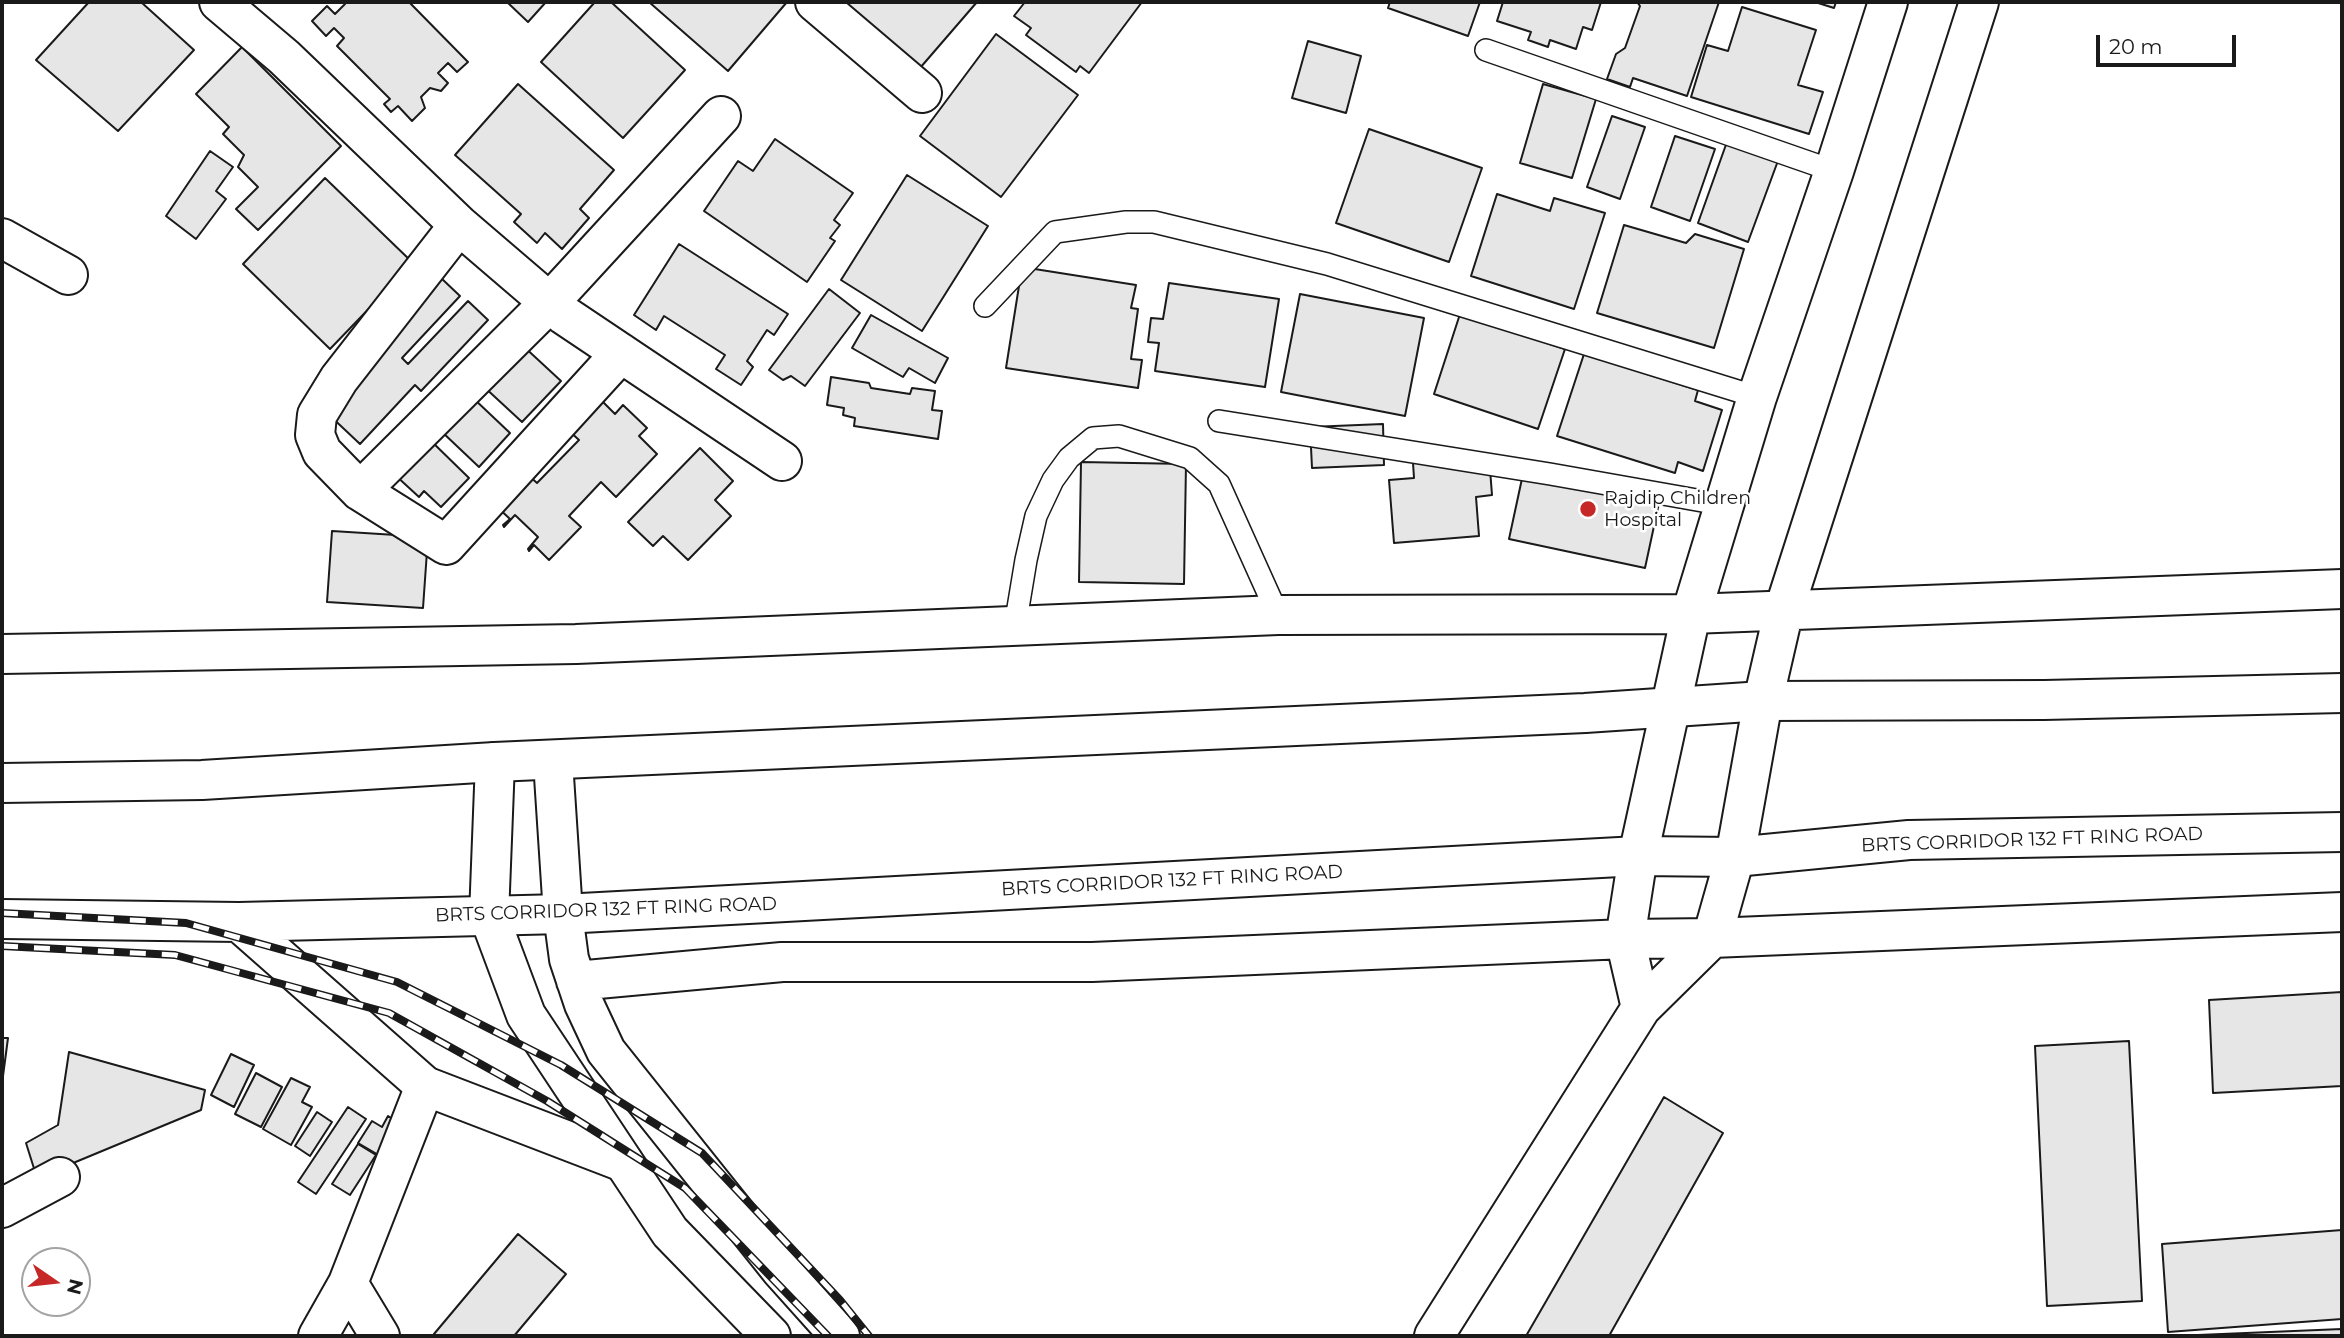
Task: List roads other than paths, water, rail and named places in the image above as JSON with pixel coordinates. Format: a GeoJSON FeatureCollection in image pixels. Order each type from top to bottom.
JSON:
{"type":"FeatureCollection","features":[{"type":"Feature","properties":{"kind":"street"},"geometry":{"type":"LineString","coordinates":[[219,2],[284,57],[459,225],[564,315],[782,460]]}},
{"type":"Feature","properties":{"kind":"street"},"geometry":{"type":"LineString","coordinates":[[815,2],[922,93]]}},
{"type":"Feature","properties":{"kind":"street"},"geometry":{"type":"LineString","coordinates":[[1641,1007],[1625,939],[1638,856],[1691,614],[1757,397],[1888,2]]}},
{"type":"Feature","properties":{"kind":"street"},"geometry":{"type":"LineString","coordinates":[[1434,1336],[1641,1007],[1712,938],[1735,857],[1763,701],[1784,610],[1979,2]]}},
{"type":"Feature","properties":{"kind":"street"},"geometry":{"type":"LineString","coordinates":[[360,491],[550,302],[721,116]]}},
{"type":"Feature","properties":{"kind":"street"},"geometry":{"type":"LineString","coordinates":[[459,225],[339,379],[317,415],[315,436],[322,452],[360,491],[446,545],[621,353]]}},
{"type":"Feature","properties":{"kind":"street"},"geometry":{"type":"LineString","coordinates":[[2,238],[68,275]]}},
{"type":"Feature","properties":{"kind":"street"},"geometry":{"type":"LineString","coordinates":[[2,654],[576,644],[1278,615],[1691,614],[2342,589]]}},
{"type":"Feature","properties":{"kind":"street"},"geometry":{"type":"LineString","coordinates":[[2,783],[202,780],[495,762],[1672,708],[1763,701],[2044,700],[2342,693]]}},
{"type":"Feature","properties":{"kind":"street"},"geometry":{"type":"LineString","coordinates":[[553,761],[563,914],[569,959],[584,1004],[606,1052],[780,1269],[840,1336]]}},
{"type":"Feature","properties":{"kind":"street"},"geometry":{"type":"LineString","coordinates":[[495,762],[489,916],[526,1015],[670,1232],[771,1336]]}},
{"type":"Feature","properties":{"kind":"street","name":"BRTS CORRIDOR 132 FT RING ROAD"},"geometry":{"type":"LineString","coordinates":[[2,919],[239,922],[563,914],[1638,856],[1735,857],[1909,840],[2342,832]]}},
{"type":"Feature","properties":{"kind":"street"},"geometry":{"type":"LineString","coordinates":[[576,981],[782,962],[1093,962],[2342,912]]}},
{"type":"Feature","properties":{"kind":"street"},"geometry":{"type":"LineString","coordinates":[[239,922],[425,1086],[623,1162]]}},
{"type":"Feature","properties":{"kind":"street"},"geometry":{"type":"LineString","coordinates":[[318,1336],[348,1283],[425,1086]]}},
{"type":"Feature","properties":{"kind":"street"},"geometry":{"type":"LineString","coordinates":[[2,1208],[60,1177]]}},
{"type":"Feature","properties":{"kind":"street"},"geometry":{"type":"LineString","coordinates":[[348,1283],[380,1336]]}},
{"type":"Feature","properties":{"kind":"lane"},"geometry":{"type":"LineString","coordinates":[[1486,50],[1834,170]]}},
{"type":"Feature","properties":{"kind":"lane"},"geometry":{"type":"LineString","coordinates":[[985,306],[1055,232],[1126,222],[1154,222],[1327,264],[1757,397]]}},
{"type":"Feature","properties":{"kind":"lane"},"geometry":{"type":"LineString","coordinates":[[1219,421],[1725,505]]}},
{"type":"Feature","properties":{"kind":"lane"},"geometry":{"type":"LineString","coordinates":[[1015,626],[1036,516],[1053,480],[1069,458],[1093,438],[1119,436],[1190,458],[1219,484],[1278,615]]}},
{"type":"Feature","properties":{"kind":"railway"},"geometry":{"type":"LineString","coordinates":[[2,913],[186,923],[397,982],[561,1065],[702,1153],[840,1300],[869,1336]]}},
{"type":"Feature","properties":{"kind":"railway"},"geometry":{"type":"LineString","coordinates":[[2,946],[175,955],[389,1013],[547,1101],[685,1188],[828,1336]]}},
{"type":"Feature","properties":{"kind":"place","name":"Rajdip Children Hospital"},"geometry":{"type":"Point","coordinates":[1588,509]}}]}
